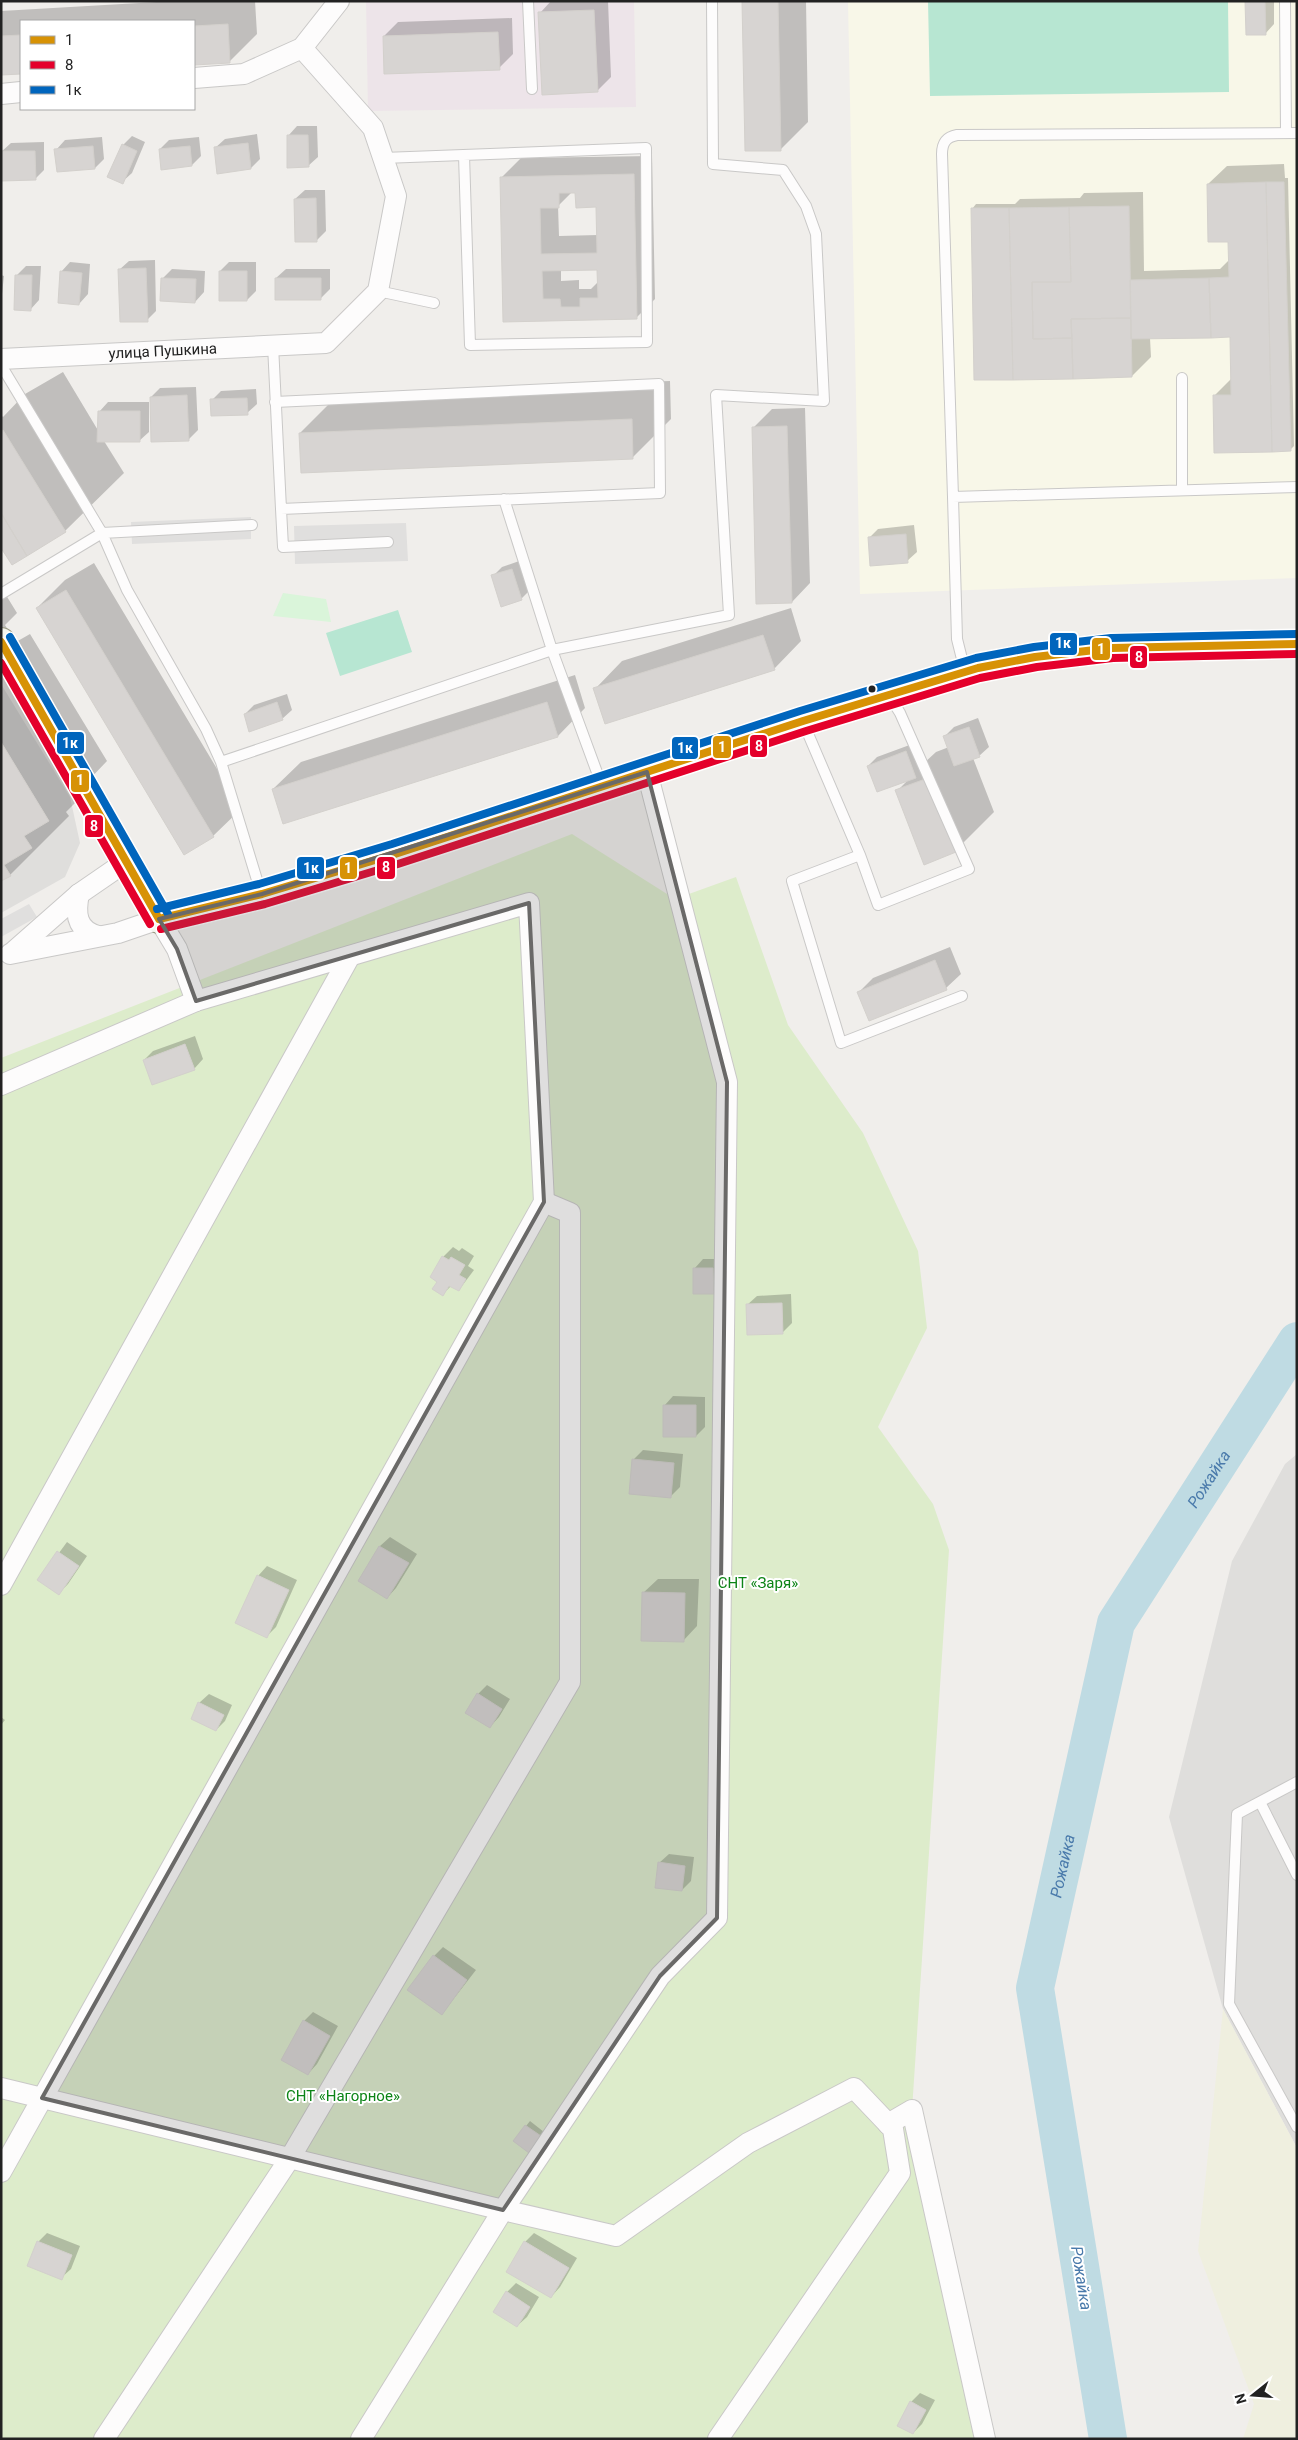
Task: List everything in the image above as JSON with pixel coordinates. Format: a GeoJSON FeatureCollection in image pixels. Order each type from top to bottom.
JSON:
{"type":"FeatureCollection","features":[{"type":"Feature","properties":{"kind":"street"},"geometry":{"type":"LineString","coordinates":[[195,78],[244,74],[302,48],[339,1]]}},
{"type":"Feature","properties":{"kind":"street"},"geometry":{"type":"LineString","coordinates":[[302,48],[373,128],[396,196],[378,291]]}},
{"type":"Feature","properties":{"kind":"street"},"geometry":{"type":"LineString","coordinates":[[1,94],[20,92]]}},
{"type":"Feature","properties":{"kind":"street","name":"улица Пушкина"},"geometry":{"type":"LineString","coordinates":[[1,359],[326,343],[378,291]]}},
{"type":"Feature","properties":{"kind":"street"},"geometry":{"type":"LineString","coordinates":[[6,957],[118,933],[159,919],[262,894],[395,854],[803,721],[965,672],[1035,657],[1112,648],[1297,644]]}},
{"type":"Feature","properties":{"kind":"street"},"geometry":{"type":"LineString","coordinates":[[4,652],[177,949],[196,1000]]}},
{"type":"Feature","properties":{"kind":"street"},"geometry":{"type":"LineString","coordinates":[[361,2439],[503,2210],[660,1976],[717,1918],[727,1082],[654,793],[647,772]]}},
{"type":"Feature","properties":{"kind":"street"},"geometry":{"type":"LineString","coordinates":[[6,957],[79,894],[127,861]]}},
{"type":"Feature","properties":{"kind":"street"},"geometry":{"type":"LineString","coordinates":[[79,894],[76,908],[82,928],[89,934],[98,936]]}},
{"type":"Feature","properties":{"kind":"street"},"geometry":{"type":"LineString","coordinates":[[1,1085],[196,1000],[530,903],[544,1202],[1,2172]]}},
{"type":"Feature","properties":{"kind":"street"},"geometry":{"type":"LineString","coordinates":[[1,1585],[350,956]]}},
{"type":"Feature","properties":{"kind":"street"},"geometry":{"type":"LineString","coordinates":[[104,2439],[290,2158],[570,1682],[570,1214],[544,1202]]}},
{"type":"Feature","properties":{"kind":"street"},"geometry":{"type":"LineString","coordinates":[[1,2088],[616,2236],[748,2143],[854,2088],[893,2129],[900,2173],[718,2439]]}},
{"type":"Feature","properties":{"kind":"street"},"geometry":{"type":"LineString","coordinates":[[888,2124],[912,2110],[985,2439]]}},
{"type":"Feature","properties":{"kind":"lane"},"geometry":{"type":"LineString","coordinates":[[528,1],[532,89]]}},
{"type":"Feature","properties":{"kind":"lane"},"geometry":{"type":"LineString","coordinates":[[222,762],[552,650],[729,615],[716,395],[824,401],[818,248],[813,220],[783,170],[713,164],[712,1]]}},
{"type":"Feature","properties":{"kind":"lane"},"geometry":{"type":"LineString","coordinates":[[965,672],[957,639],[942,154],[944,142],[947,138],[957,135],[1291,133],[1285,1]]}},
{"type":"Feature","properties":{"kind":"lane"},"geometry":{"type":"LineString","coordinates":[[383,158],[646,148],[647,342],[470,345],[464,155]]}},
{"type":"Feature","properties":{"kind":"lane"},"geometry":{"type":"LineString","coordinates":[[378,291],[434,303]]}},
{"type":"Feature","properties":{"kind":"lane"},"geometry":{"type":"LineString","coordinates":[[273,345],[283,547],[388,542]]}},
{"type":"Feature","properties":{"kind":"lane"},"geometry":{"type":"LineString","coordinates":[[1,365],[102,533],[127,590],[206,728],[222,762],[262,894]]}},
{"type":"Feature","properties":{"kind":"lane"},"geometry":{"type":"LineString","coordinates":[[1182,378],[1182,490]]}},
{"type":"Feature","properties":{"kind":"lane"},"geometry":{"type":"LineString","coordinates":[[275,402],[659,384],[660,493],[281,509]]}},
{"type":"Feature","properties":{"kind":"lane"},"geometry":{"type":"LineString","coordinates":[[953,497],[1297,487]]}},
{"type":"Feature","properties":{"kind":"lane"},"geometry":{"type":"LineString","coordinates":[[504,499],[552,650],[602,787]]}},
{"type":"Feature","properties":{"kind":"lane"},"geometry":{"type":"LineString","coordinates":[[1,594],[102,533],[252,526]]}},
{"type":"Feature","properties":{"kind":"lane"},"geometry":{"type":"LineString","coordinates":[[803,721],[860,856],[878,905],[969,869],[900,713],[889,695]]}},
{"type":"Feature","properties":{"kind":"lane"},"geometry":{"type":"LineString","coordinates":[[860,856],[792,881],[841,1043],[962,996]]}},
{"type":"Feature","properties":{"kind":"lane"},"geometry":{"type":"LineString","coordinates":[[1297,1782],[1237,1814],[1229,2004],[1297,2127]]}},
{"type":"Feature","properties":{"kind":"lane"},"geometry":{"type":"LineString","coordinates":[[1260,1802],[1297,1875]]}},
{"type":"Feature","properties":{"kind":"highlighted area"},"geometry":{"type":"Polygon","coordinates":[[[647,772],[727,1082],[717,1918],[660,1976],[503,2210],[42,2098],[544,1202],[529,903],[196,1001],[177,949],[159,919],[262,894],[647,772]]]}},
{"type":"Feature","properties":{"kind":"shaded area"},"geometry":{"type":"Polygon","coordinates":[[[366,1],[634,1],[636,107],[368,111],[366,1]]]}},
{"type":"Feature","properties":{"kind":"shaded area"},"geometry":{"type":"Polygon","coordinates":[[[848,1],[1297,1],[1297,578],[860,594],[848,1]]]}},
{"type":"Feature","properties":{"kind":"shaded area"},"geometry":{"type":"Polygon","coordinates":[[[251,517],[251,539],[132,544],[131,522],[251,517]]]}},
{"type":"Feature","properties":{"kind":"shaded area"},"geometry":{"type":"Polygon","coordinates":[[[406,523],[408,561],[295,564],[294,526],[406,523]]]}},
{"type":"Feature","properties":{"kind":"shaded area"},"geometry":{"type":"Polygon","coordinates":[[[1,684],[70,797],[80,843],[65,877],[1,913],[1,684]]]}},
{"type":"Feature","properties":{"kind":"shaded area"},"geometry":{"type":"Polygon","coordinates":[[[29,904],[37,917],[1,937],[1,919],[29,904]]]}},
{"type":"Feature","properties":{"kind":"shaded area"},"geometry":{"type":"Polygon","coordinates":[[[1297,1454],[1297,2148],[1223,2009],[1169,1817],[1232,1561],[1285,1464],[1297,1454]]]}},
{"type":"Feature","properties":{"kind":"green space"},"geometry":{"type":"Polygon","coordinates":[[[928,1],[1228,1],[1229,92],[930,96],[928,1]]]}},
{"type":"Feature","properties":{"kind":"green space"},"geometry":{"type":"Polygon","coordinates":[[[283,593],[326,599],[331,622],[273,616],[283,593]]]}},
{"type":"Feature","properties":{"kind":"green space"},"geometry":{"type":"Polygon","coordinates":[[[398,610],[412,652],[340,676],[326,633],[398,610]]]}},
{"type":"Feature","properties":{"kind":"green space","name":"СНТ «Нагорное»"},"geometry":{"type":"Polygon","coordinates":[[[572,834],[675,899],[736,877],[788,1025],[863,1133],[918,1251],[927,1328],[878,1427],[933,1504],[949,1550],[912,2110],[987,2439],[1,2439],[1,1058],[572,834]]]}},
{"type":"Feature","properties":{"kind":"green space"},"geometry":{"type":"Polygon","coordinates":[[[1223,2009],[1297,2148],[1297,2439],[1243,2439],[1254,2404],[1198,2251],[1223,2009]]]}},
{"type":"Feature","properties":{"kind":"building"},"geometry":{"type":"Polygon","coordinates":[[[742,1],[778,1],[781,151],[745,151],[742,1]]]}},
{"type":"Feature","properties":{"kind":"building"},"geometry":{"type":"Polygon","coordinates":[[[1245,1],[1265,1],[1266,35],[1246,35],[1245,1]]]}},
{"type":"Feature","properties":{"kind":"building"},"geometry":{"type":"Polygon","coordinates":[[[594,10],[598,92],[542,95],[538,12],[594,10]]]}},
{"type":"Feature","properties":{"kind":"building"},"geometry":{"type":"Polygon","coordinates":[[[228,24],[230,63],[195,65],[195,26],[228,24]]]}},
{"type":"Feature","properties":{"kind":"building"},"geometry":{"type":"Polygon","coordinates":[[[498,32],[500,70],[384,74],[383,36],[498,32]]]}},
{"type":"Feature","properties":{"kind":"building"},"geometry":{"type":"Polygon","coordinates":[[[20,35],[20,74],[1,75],[1,36],[20,35]]]}},
{"type":"Feature","properties":{"kind":"building"},"geometry":{"type":"Polygon","coordinates":[[[287,135],[308,135],[309,167],[287,168],[287,135]]]}},
{"type":"Feature","properties":{"kind":"building"},"geometry":{"type":"Polygon","coordinates":[[[248,143],[251,169],[217,174],[214,147],[248,143]]]}},
{"type":"Feature","properties":{"kind":"building"},"geometry":{"type":"Polygon","coordinates":[[[122,144],[137,151],[123,184],[107,177],[122,144]]]}},
{"type":"Feature","properties":{"kind":"building"},"geometry":{"type":"Polygon","coordinates":[[[93,146],[95,169],[57,172],[54,149],[93,146]]]}},
{"type":"Feature","properties":{"kind":"building"},"geometry":{"type":"Polygon","coordinates":[[[190,146],[192,166],[161,170],[159,149],[190,146]]]}},
{"type":"Feature","properties":{"kind":"building"},"geometry":{"type":"Polygon","coordinates":[[[1,151],[35,151],[36,180],[1,181],[1,151]]]}},
{"type":"Feature","properties":{"kind":"building"},"geometry":{"type":"Polygon","coordinates":[[[634,174],[637,319],[503,322],[500,177],[634,174]],[[559,193],[559,208],[540,208],[541,254],[597,253],[596,207],[576,208],[575,193],[559,193]],[[597,270],[542,271],[543,299],[560,299],[561,307],[580,307],[580,298],[598,298],[597,270]]]}},
{"type":"Feature","properties":{"kind":"building"},"geometry":{"type":"Polygon","coordinates":[[[1266,182],[1272,452],[1214,453],[1213,395],[1231,395],[1230,337],[1211,338],[1209,278],[1229,277],[1228,242],[1208,242],[1207,184],[1266,182]]]}},
{"type":"Feature","properties":{"kind":"building"},"geometry":{"type":"Polygon","coordinates":[[[1266,182],[1284,182],[1291,451],[1272,452],[1266,182]]]}},
{"type":"Feature","properties":{"kind":"building"},"geometry":{"type":"Polygon","coordinates":[[[316,198],[317,242],[295,242],[294,199],[316,198]]]}},
{"type":"Feature","properties":{"kind":"building"},"geometry":{"type":"Polygon","coordinates":[[[1129,206],[1131,318],[1071,319],[1072,338],[1033,339],[1032,282],[1071,282],[1069,207],[1129,206]]]}},
{"type":"Feature","properties":{"kind":"building"},"geometry":{"type":"Polygon","coordinates":[[[1069,207],[1071,282],[1032,282],[1033,339],[1072,338],[1073,379],[1013,380],[1009,208],[1069,207]]]}},
{"type":"Feature","properties":{"kind":"building"},"geometry":{"type":"Polygon","coordinates":[[[971,208],[1009,208],[1013,380],[974,380],[971,208]]]}},
{"type":"Feature","properties":{"kind":"building"},"geometry":{"type":"Polygon","coordinates":[[[146,268],[148,322],[120,322],[118,269],[146,268]]]}},
{"type":"Feature","properties":{"kind":"building"},"geometry":{"type":"Polygon","coordinates":[[[60,271],[82,273],[79,305],[58,303],[60,271]]]}},
{"type":"Feature","properties":{"kind":"building"},"geometry":{"type":"Polygon","coordinates":[[[219,271],[247,271],[247,301],[219,301],[219,271]]]}},
{"type":"Feature","properties":{"kind":"building"},"geometry":{"type":"Polygon","coordinates":[[[15,275],[32,275],[31,311],[14,310],[15,275]]]}},
{"type":"Feature","properties":{"kind":"building"},"geometry":{"type":"Polygon","coordinates":[[[161,278],[196,279],[195,303],[160,301],[161,278]]]}},
{"type":"Feature","properties":{"kind":"building"},"geometry":{"type":"Polygon","coordinates":[[[275,278],[321,278],[321,300],[275,300],[275,278]]]}},
{"type":"Feature","properties":{"kind":"building"},"geometry":{"type":"Polygon","coordinates":[[[1209,278],[1211,338],[1131,339],[1130,280],[1209,278]]]}},
{"type":"Feature","properties":{"kind":"building"},"geometry":{"type":"Polygon","coordinates":[[[1131,318],[1132,377],[1073,379],[1071,319],[1131,318]]]}},
{"type":"Feature","properties":{"kind":"building"},"geometry":{"type":"Polygon","coordinates":[[[187,395],[189,441],[151,442],[150,397],[187,395]]]}},
{"type":"Feature","properties":{"kind":"building"},"geometry":{"type":"Polygon","coordinates":[[[247,398],[248,415],[211,416],[210,399],[247,398]]]}},
{"type":"Feature","properties":{"kind":"building"},"geometry":{"type":"Polygon","coordinates":[[[98,411],[140,411],[140,442],[97,442],[98,411]]]}},
{"type":"Feature","properties":{"kind":"building"},"geometry":{"type":"Polygon","coordinates":[[[632,419],[633,459],[301,473],[299,433],[632,419]]]}},
{"type":"Feature","properties":{"kind":"building"},"geometry":{"type":"Polygon","coordinates":[[[787,426],[792,603],[756,604],[752,427],[787,426]]]}},
{"type":"Feature","properties":{"kind":"building"},"geometry":{"type":"Polygon","coordinates":[[[3,430],[66,532],[27,556],[1,513],[1,431],[3,430]]]}},
{"type":"Feature","properties":{"kind":"building"},"geometry":{"type":"Polygon","coordinates":[[[1,513],[27,556],[12,565],[1,548],[1,513]]]}},
{"type":"Feature","properties":{"kind":"building"},"geometry":{"type":"Polygon","coordinates":[[[906,534],[908,563],[870,566],[868,537],[906,534]]]}},
{"type":"Feature","properties":{"kind":"building"},"geometry":{"type":"Polygon","coordinates":[[[512,569],[522,600],[501,607],[491,575],[512,569]]]}},
{"type":"Feature","properties":{"kind":"building"},"geometry":{"type":"Polygon","coordinates":[[[66,590],[214,837],[184,855],[36,608],[66,590]]]}},
{"type":"Feature","properties":{"kind":"building"},"geometry":{"type":"Polygon","coordinates":[[[763,635],[775,670],[605,724],[593,688],[763,635]]]}},
{"type":"Feature","properties":{"kind":"building"},"geometry":{"type":"Polygon","coordinates":[[[277,702],[283,720],[249,732],[244,714],[277,702]]]}},
{"type":"Feature","properties":{"kind":"building"},"geometry":{"type":"Polygon","coordinates":[[[547,702],[558,737],[283,824],[272,789],[547,702]]]}},
{"type":"Feature","properties":{"kind":"building"},"geometry":{"type":"Polygon","coordinates":[[[969,727],[980,757],[954,766],[943,736],[969,727]]]}},
{"type":"Feature","properties":{"kind":"building"},"geometry":{"type":"Polygon","coordinates":[[[1,742],[49,821],[24,836],[32,848],[4,865],[11,876],[1,881],[1,742]]]}},
{"type":"Feature","properties":{"kind":"building"},"geometry":{"type":"Polygon","coordinates":[[[906,751],[916,778],[877,792],[867,766],[906,751]]]}},
{"type":"Feature","properties":{"kind":"building"},"geometry":{"type":"Polygon","coordinates":[[[928,778],[956,852],[924,865],[895,790],[928,778]]]}},
{"type":"Feature","properties":{"kind":"building"},"geometry":{"type":"Polygon","coordinates":[[[935,960],[947,990],[869,1021],[857,992],[935,960]]]}},
{"type":"Feature","properties":{"kind":"building"},"geometry":{"type":"Polygon","coordinates":[[[185,1044],[195,1070],[152,1085],[143,1060],[185,1044]]]}},
{"type":"Feature","properties":{"kind":"building"},"geometry":{"type":"Polygon","coordinates":[[[442,1256],[449,1260],[451,1257],[465,1265],[459,1275],[466,1279],[459,1291],[449,1286],[443,1296],[432,1289],[437,1282],[430,1277],[442,1256]]]}},
{"type":"Feature","properties":{"kind":"building"},"geometry":{"type":"Polygon","coordinates":[[[693,1268],[713,1268],[714,1294],[693,1294],[693,1268]]]}},
{"type":"Feature","properties":{"kind":"building"},"geometry":{"type":"Polygon","coordinates":[[[782,1303],[783,1334],[747,1335],[746,1304],[782,1303]]]}},
{"type":"Feature","properties":{"kind":"building"},"geometry":{"type":"Polygon","coordinates":[[[663,1405],[696,1405],[696,1437],[663,1437],[663,1405]]]}},
{"type":"Feature","properties":{"kind":"building"},"geometry":{"type":"Polygon","coordinates":[[[632,1459],[674,1463],[671,1498],[629,1494],[632,1459]]]}},
{"type":"Feature","properties":{"kind":"building"},"geometry":{"type":"Polygon","coordinates":[[[379,1546],[409,1563],[387,1599],[358,1581],[379,1546]]]}},
{"type":"Feature","properties":{"kind":"building"},"geometry":{"type":"Polygon","coordinates":[[[57,1551],[79,1566],[59,1595],[37,1580],[57,1551]]]}},
{"type":"Feature","properties":{"kind":"building"},"geometry":{"type":"Polygon","coordinates":[[[257,1575],[289,1590],[267,1638],[235,1623],[257,1575]]]}},
{"type":"Feature","properties":{"kind":"building"},"geometry":{"type":"Polygon","coordinates":[[[642,1592],[685,1593],[684,1642],[641,1641],[642,1592]]]}},
{"type":"Feature","properties":{"kind":"building"},"geometry":{"type":"Polygon","coordinates":[[[477,1693],[502,1709],[490,1728],[465,1713],[477,1693]]]}},
{"type":"Feature","properties":{"kind":"building"},"geometry":{"type":"Polygon","coordinates":[[[198,1702],[224,1715],[216,1731],[191,1719],[198,1702]]]}},
{"type":"Feature","properties":{"kind":"building"},"geometry":{"type":"Polygon","coordinates":[[[658,1862],[685,1866],[682,1891],[655,1888],[658,1862]]]}},
{"type":"Feature","properties":{"kind":"building"},"geometry":{"type":"Polygon","coordinates":[[[433,1955],[467,1980],[442,2015],[407,1990],[433,1955]]]}},
{"type":"Feature","properties":{"kind":"building"},"geometry":{"type":"Polygon","coordinates":[[[303,2020],[330,2036],[308,2075],[281,2060],[303,2020]]]}},
{"type":"Feature","properties":{"kind":"building"},"geometry":{"type":"Polygon","coordinates":[[[525,2125],[541,2136],[529,2153],[513,2141],[525,2125]]]}},
{"type":"Feature","properties":{"kind":"building"},"geometry":{"type":"Polygon","coordinates":[[[37,2241],[72,2255],[62,2280],[27,2266],[37,2241]]]}},
{"type":"Feature","properties":{"kind":"building"},"geometry":{"type":"Polygon","coordinates":[[[524,2241],[569,2268],[551,2298],[506,2272],[524,2241]]]}},
{"type":"Feature","properties":{"kind":"building"},"geometry":{"type":"Polygon","coordinates":[[[506,2291],[530,2307],[517,2327],[493,2312],[506,2291]]]}},
{"type":"Feature","properties":{"kind":"building"},"geometry":{"type":"Polygon","coordinates":[[[910,2401],[926,2410],[913,2434],[897,2426],[910,2401]]]}},
{"type":"Feature","properties":{"kind":"waterway","name":"Рожайка"},"geometry":{"type":"LineString","coordinates":[[1108,2439],[1035,1988],[1116,1623],[1297,1341]]}},
{"type":"Feature","properties":{"kind":"transit line","name":"1к"},"geometry":{"type":"LineString","coordinates":[[157,909],[259,884],[392,844],[800,711],[976,658],[1034,647],[1111,638],[1297,634]]}},
{"type":"Feature","properties":{"kind":"transit line","name":"1к"},"geometry":{"type":"LineString","coordinates":[[10,637],[168,914]]}},
{"type":"Feature","properties":{"kind":"transit line","name":"1"},"geometry":{"type":"LineString","coordinates":[[1,642],[159,919]]}},
{"type":"Feature","properties":{"kind":"transit line","name":"1"},"geometry":{"type":"LineString","coordinates":[[159,919],[262,894],[395,854],[803,721],[978,668],[1035,657],[1112,648],[1297,644]]}},
{"type":"Feature","properties":{"kind":"transit line","name":"8"},"geometry":{"type":"LineString","coordinates":[[161,929],[265,904],[398,864],[806,731],[980,678],[1037,667],[1113,658],[1297,654]]}},
{"type":"Feature","properties":{"kind":"transit line","name":"8"},"geometry":{"type":"LineString","coordinates":[[1,663],[150,924]]}},
{"type":"Feature","properties":{"kind":"park label","name":"СНТ «Заря»"},"geometry":{"type":"Point","coordinates":[758,1583]}}]}
